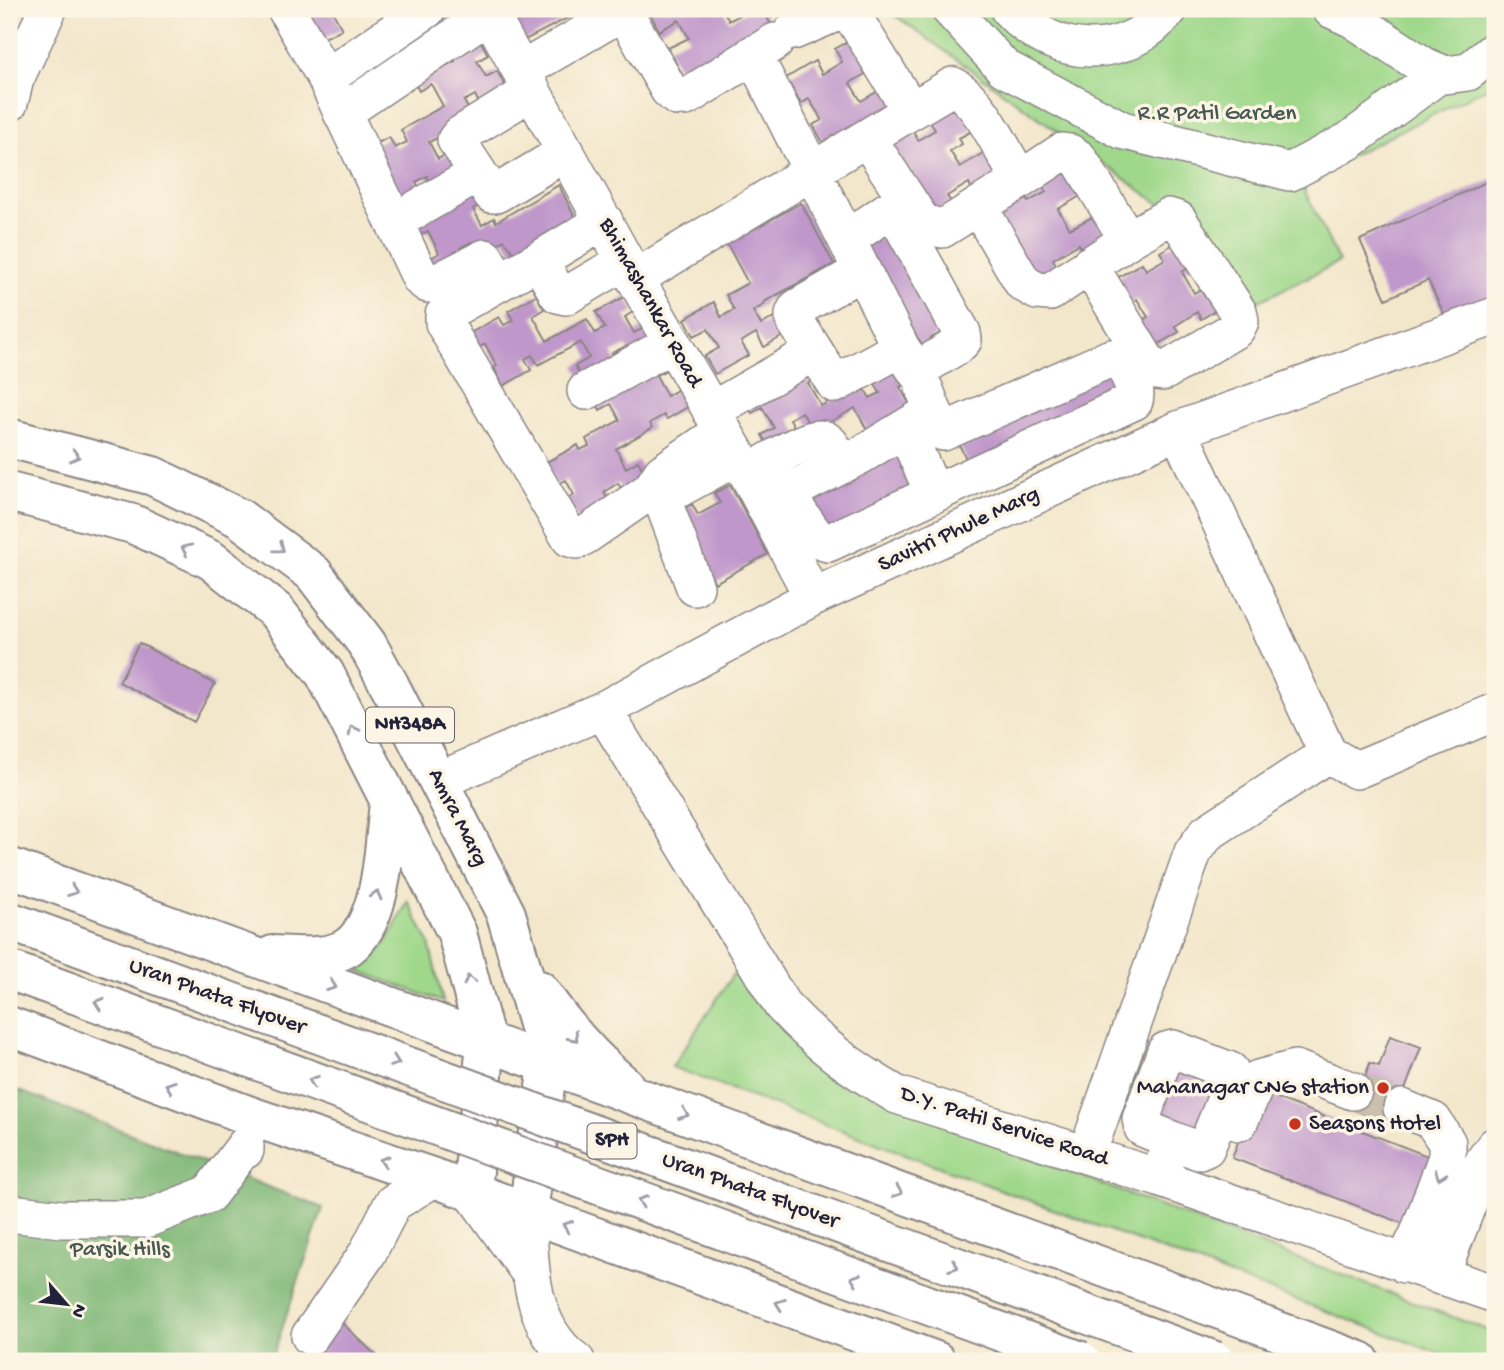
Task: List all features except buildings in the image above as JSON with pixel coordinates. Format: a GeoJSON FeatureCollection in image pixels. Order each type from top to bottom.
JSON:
{"type":"FeatureCollection","features":[{"type":"Feature","properties":{"kind":"highway","name":"Amra Marg"},"geometry":{"type":"LineString","coordinates":[[9,438],[153,476],[239,518],[313,573],[367,644],[506,914],[541,1034],[548,1065],[528,1212]]}},
{"type":"Feature","properties":{"kind":"highway","name":"NH348A"},"geometry":{"type":"LineString","coordinates":[[9,492],[133,524],[211,560],[276,611],[324,674],[457,933],[486,1042],[472,1192]]}},
{"type":"Feature","properties":{"kind":"highway"},"geometry":{"type":"LineString","coordinates":[[243,953],[323,955],[347,947],[357,938],[371,915],[377,893],[389,803]]}},
{"type":"Feature","properties":{"kind":"highway"},"geometry":{"type":"LineString","coordinates":[[9,867],[1360,1361]]}},
{"type":"Feature","properties":{"kind":"highway"},"geometry":{"type":"LineString","coordinates":[[506,914],[539,990],[566,1029],[600,1065],[640,1098]]}},
{"type":"Feature","properties":{"kind":"highway","name":"Uran Phata Flyover"},"geometry":{"type":"LineString","coordinates":[[9,920],[1215,1361]]}},
{"type":"Feature","properties":{"kind":"highway","name":"Uran Phata Flyover"},"geometry":{"type":"LineString","coordinates":[[9,970],[1080,1361]]}},
{"type":"Feature","properties":{"kind":"highway"},"geometry":{"type":"LineString","coordinates":[[9,1026],[253,1117],[434,1178],[936,1361]]}},
{"type":"Feature","properties":{"kind":"street"},"geometry":{"type":"LineString","coordinates":[[9,103],[15,79],[48,9]]}},
{"type":"Feature","properties":{"kind":"street"},"geometry":{"type":"LineString","coordinates":[[286,9],[326,78],[424,282],[436,283],[485,258],[499,281]]}},
{"type":"Feature","properties":{"kind":"street"},"geometry":{"type":"LineString","coordinates":[[950,9],[1004,68],[1122,130],[1290,172],[1349,141],[1441,73]]}},
{"type":"Feature","properties":{"kind":"street"},"geometry":{"type":"LineString","coordinates":[[1009,9],[1034,33],[1065,46],[1098,49],[1130,41],[1158,22],[1169,9]]}},
{"type":"Feature","properties":{"kind":"street"},"geometry":{"type":"LineString","coordinates":[[1331,9],[1353,19],[1424,66],[1445,75],[1468,72],[1495,50]]}},
{"type":"Feature","properties":{"kind":"street"},"geometry":{"type":"LineString","coordinates":[[566,152],[492,194],[456,140],[527,81],[625,10],[669,90],[677,97],[686,97],[753,54],[787,20],[840,11],[855,20],[911,111]]}},
{"type":"Feature","properties":{"kind":"street"},"geometry":{"type":"LineString","coordinates":[[342,113],[489,11]]}},
{"type":"Feature","properties":{"kind":"street","name":"Bhimashankar Road"},"geometry":{"type":"LineString","coordinates":[[489,11],[631,270],[745,461],[813,597]]}},
{"type":"Feature","properties":{"kind":"street"},"geometry":{"type":"LineString","coordinates":[[326,78],[413,13]]}},
{"type":"Feature","properties":{"kind":"street"},"geometry":{"type":"LineString","coordinates":[[753,54],[811,173],[909,359],[934,494]]}},
{"type":"Feature","properties":{"kind":"street"},"geometry":{"type":"LineString","coordinates":[[539,260],[558,294],[566,296],[631,270],[811,173],[953,86],[974,103],[1020,180]]}},
{"type":"Feature","properties":{"kind":"street"},"geometry":{"type":"LineString","coordinates":[[867,138],[922,222],[942,229],[1062,152],[1070,153],[1079,159],[1128,240]]}},
{"type":"Feature","properties":{"kind":"street"},"geometry":{"type":"LineString","coordinates":[[394,222],[478,174]]}},
{"type":"Feature","properties":{"kind":"street"},"geometry":{"type":"LineString","coordinates":[[919,420],[943,432],[1111,358],[1138,368],[1163,372],[1236,329],[1240,321],[1238,312],[1178,220],[1168,217],[1050,292],[1037,291],[1023,283],[978,206]]}},
{"type":"Feature","properties":{"kind":"street"},"geometry":{"type":"LineString","coordinates":[[859,231],[889,210],[895,212],[962,333],[962,340],[958,345],[835,384],[794,319],[794,314],[797,308],[862,271]]}},
{"type":"Feature","properties":{"kind":"street"},"geometry":{"type":"LineString","coordinates":[[604,222],[444,315],[444,323],[570,538],[577,540],[586,535],[651,490],[662,473],[745,461],[814,352]]}},
{"type":"Feature","properties":{"kind":"street"},"geometry":{"type":"LineString","coordinates":[[745,461],[818,540],[828,543],[1134,401],[1138,368],[1090,265]]}},
{"type":"Feature","properties":{"kind":"street","name":"Savitri Phule Marg"},"geometry":{"type":"LineString","coordinates":[[438,781],[603,710],[813,597],[1178,430],[1495,316]]}},
{"type":"Feature","properties":{"kind":"street"},"geometry":{"type":"LineString","coordinates":[[586,391],[673,343]]}},
{"type":"Feature","properties":{"kind":"street"},"geometry":{"type":"LineString","coordinates":[[695,587],[664,504],[665,496],[745,461],[807,440],[819,438],[827,441],[841,465],[919,420]]}},
{"type":"Feature","properties":{"kind":"street"},"geometry":{"type":"LineString","coordinates":[[1178,430],[1328,754],[1356,769],[1494,717]]}},
{"type":"Feature","properties":{"kind":"street","name":"D.Y. Patil Service Road"},"geometry":{"type":"LineString","coordinates":[[603,710],[782,1005],[807,1032],[836,1057],[897,1095],[1211,1195],[1495,1294]]}},
{"type":"Feature","properties":{"kind":"street"},"geometry":{"type":"LineString","coordinates":[[1087,1154],[1193,852],[1207,833],[1328,754]]}},
{"type":"Feature","properties":{"kind":"street"},"geometry":{"type":"LineString","coordinates":[[1173,1049],[1230,1071],[1234,1079],[1206,1148],[1199,1151],[1172,1140],[1143,1128],[1141,1119],[1166,1051],[1173,1049]]}},
{"type":"Feature","properties":{"kind":"street"},"geometry":{"type":"LineString","coordinates":[[1211,1195],[1226,1152],[1258,1079],[1295,1069],[1353,1091]]}},
{"type":"Feature","properties":{"kind":"street"},"geometry":{"type":"LineString","coordinates":[[1115,1071],[1153,1087]]}},
{"type":"Feature","properties":{"kind":"street"},"geometry":{"type":"LineString","coordinates":[[1402,1108],[1433,1121],[1447,1143],[1447,1157],[1419,1233],[1404,1264]]}},
{"type":"Feature","properties":{"kind":"street"},"geometry":{"type":"LineString","coordinates":[[1159,1178],[1172,1140]]}},
{"type":"Feature","properties":{"kind":"street"},"geometry":{"type":"LineString","coordinates":[[9,1213],[13,1216],[62,1219],[146,1219],[209,1194],[245,1146],[245,1150]]}},
{"type":"Feature","properties":{"kind":"street"},"geometry":{"type":"LineString","coordinates":[[1440,1276],[1484,1161],[1495,1146]]}},
{"type":"Feature","properties":{"kind":"street"},"geometry":{"type":"LineString","coordinates":[[310,1336],[367,1254],[393,1203],[434,1178]]}},
{"type":"Feature","properties":{"kind":"street"},"geometry":{"type":"LineString","coordinates":[[472,1192],[530,1273]]}},
{"type":"Feature","properties":{"kind":"street"},"geometry":{"type":"LineString","coordinates":[[528,1212],[530,1273],[541,1315],[553,1337],[576,1361]]}},
{"type":"Feature","properties":{"kind":"green space","name":"R.R Patil Garden"},"geometry":{"type":"Polygon","coordinates":[[[886,9],[1495,9],[1495,84],[1300,181],[1339,262],[1241,310],[1206,237],[886,9]]]}},
{"type":"Feature","properties":{"kind":"green space"},"geometry":{"type":"Polygon","coordinates":[[[408,901],[429,943],[443,1002],[359,971],[387,942],[408,901]]]}},
{"type":"Feature","properties":{"kind":"green space"},"geometry":{"type":"Polygon","coordinates":[[[736,970],[773,1016],[1009,1149],[1495,1333],[1495,1361],[1459,1361],[672,1067],[736,970]]]}},
{"type":"Feature","properties":{"kind":"green space","name":"Parsik Hills"},"geometry":{"type":"Polygon","coordinates":[[[9,1087],[323,1208],[271,1361],[9,1361],[9,1087]]]}},
{"type":"Feature","properties":{"kind":"tunnel"},"geometry":{"type":"LineString","coordinates":[[1353,1091],[1402,1108]]}},
{"type":"Feature","properties":{"kind":"place","name":"Mahanagar CNG station"},"geometry":{"type":"Point","coordinates":[1383,1088]}},
{"type":"Feature","properties":{"kind":"place","name":"Seasons Hotel"},"geometry":{"type":"Point","coordinates":[1295,1124]}}]}
